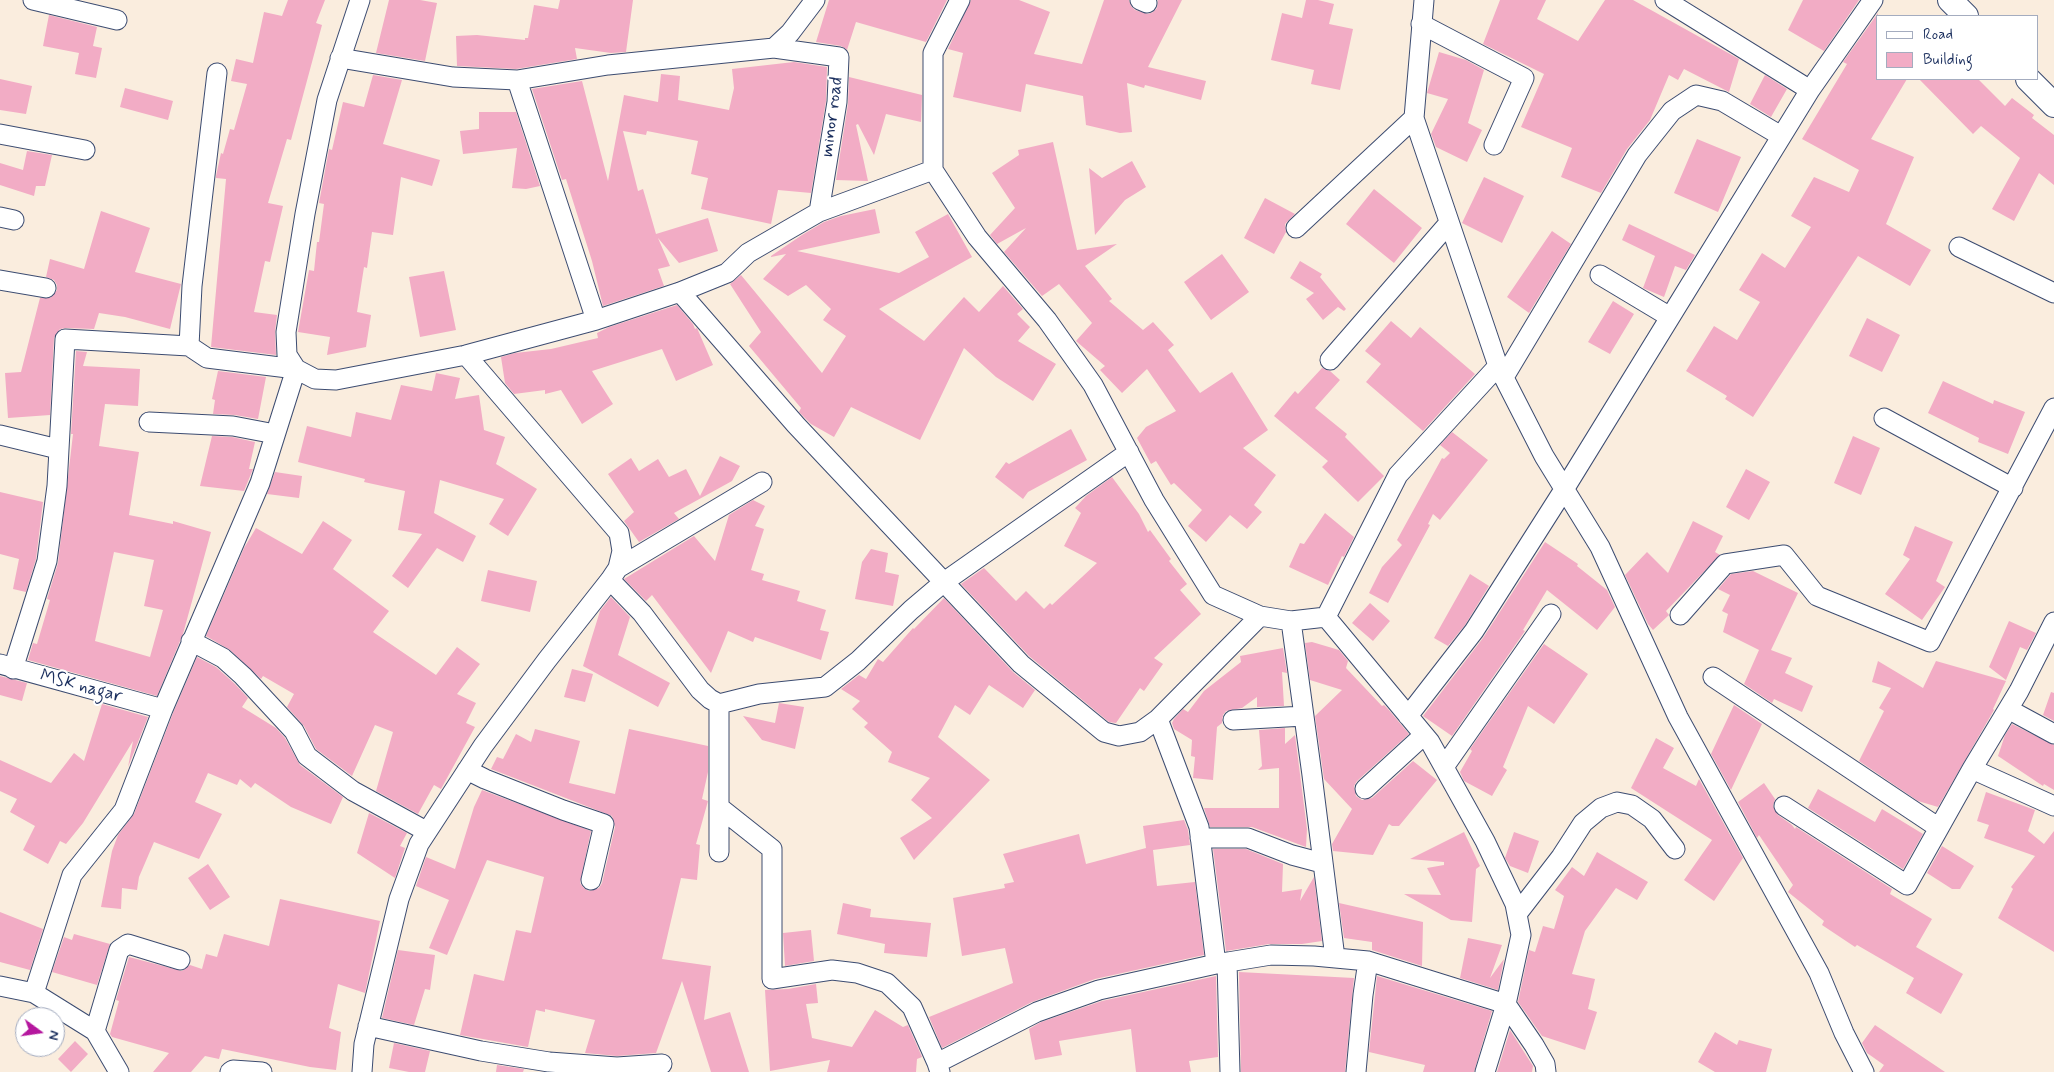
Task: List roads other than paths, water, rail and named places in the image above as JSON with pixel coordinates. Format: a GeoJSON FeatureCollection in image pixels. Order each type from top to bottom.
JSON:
{"type":"FeatureCollection","features":[{"type":"Feature","properties":{"kind":"street"},"geometry":{"type":"LineString","coordinates":[[33,0],[117,20]]}},
{"type":"Feature","properties":{"kind":"street"},"geometry":{"type":"LineString","coordinates":[[296,369],[287,355],[286,332],[305,214],[327,100],[360,0]]}},
{"type":"Feature","properties":{"kind":"street"},"geometry":{"type":"LineString","coordinates":[[340,58],[453,77],[517,80],[608,65],[774,48],[790,33],[815,0]]}},
{"type":"Feature","properties":{"kind":"street"},"geometry":{"type":"LineString","coordinates":[[960,0],[933,53],[933,170],[977,237],[1053,328],[1093,386],[1154,500],[1213,595],[1260,616],[1290,621],[1326,617]]}},
{"type":"Feature","properties":{"kind":"street"},"geometry":{"type":"LineString","coordinates":[[1424,0],[1414,118],[1501,372],[1544,456],[1600,547],[1678,717],[1818,973],[1864,1072]]}},
{"type":"Feature","properties":{"kind":"street"},"geometry":{"type":"LineString","coordinates":[[1665,0],[1810,90]]}},
{"type":"Feature","properties":{"kind":"street"},"geometry":{"type":"LineString","coordinates":[[1408,716],[1474,631],[1565,488],[1810,90],[1873,0]]}},
{"type":"Feature","properties":{"kind":"street"},"geometry":{"type":"LineString","coordinates":[[1950,0],[1965,15]]}},
{"type":"Feature","properties":{"kind":"street"},"geometry":{"type":"LineString","coordinates":[[1421,24],[1524,78],[1494,145]]}},
{"type":"Feature","properties":{"kind":"street","name":"minor road"},"geometry":{"type":"LineString","coordinates":[[774,48],[839,57],[838,102],[819,212]]}},
{"type":"Feature","properties":{"kind":"street"},"geometry":{"type":"LineString","coordinates":[[189,346],[192,286],[217,73]]}},
{"type":"Feature","properties":{"kind":"street"},"geometry":{"type":"LineString","coordinates":[[517,80],[596,320]]}},
{"type":"Feature","properties":{"kind":"street"},"geometry":{"type":"LineString","coordinates":[[2029,80],[2054,105]]}},
{"type":"Feature","properties":{"kind":"street"},"geometry":{"type":"LineString","coordinates":[[1326,617],[1398,475],[1501,372],[1637,155],[1672,111],[1696,95],[1722,101],[1781,136]]}},
{"type":"Feature","properties":{"kind":"street"},"geometry":{"type":"LineString","coordinates":[[1296,228],[1414,118]]}},
{"type":"Feature","properties":{"kind":"street"},"geometry":{"type":"LineString","coordinates":[[0,134],[85,150]]}},
{"type":"Feature","properties":{"kind":"street"},"geometry":{"type":"LineString","coordinates":[[7,666],[47,560],[57,486],[65,340],[189,346],[207,358],[296,369],[315,379],[336,380],[466,356],[596,320],[680,292],[727,273],[748,253],[819,212],[933,170]]}},
{"type":"Feature","properties":{"kind":"street"},"geometry":{"type":"LineString","coordinates":[[1330,360],[1449,223]]}},
{"type":"Feature","properties":{"kind":"street"},"geometry":{"type":"LineString","coordinates":[[1959,247],[2054,293]]}},
{"type":"Feature","properties":{"kind":"street"},"geometry":{"type":"LineString","coordinates":[[1600,275],[1670,317]]}},
{"type":"Feature","properties":{"kind":"street"},"geometry":{"type":"LineString","coordinates":[[0,280],[46,288]]}},
{"type":"Feature","properties":{"kind":"street"},"geometry":{"type":"LineString","coordinates":[[680,292],[796,425],[1021,664],[1104,732],[1119,736],[1140,732],[1158,719],[1260,616]]}},
{"type":"Feature","properties":{"kind":"street"},"geometry":{"type":"LineString","coordinates":[[362,1072],[364,1044],[399,899],[426,831],[466,770],[547,660],[614,574],[622,551],[620,533],[466,356]]}},
{"type":"Feature","properties":{"kind":"street"},"geometry":{"type":"LineString","coordinates":[[34,993],[72,875],[124,810],[163,709],[260,483],[296,369]]}},
{"type":"Feature","properties":{"kind":"street"},"geometry":{"type":"LineString","coordinates":[[1680,615],[1725,564],[1784,555],[1817,596],[1930,642],[2054,408]]}},
{"type":"Feature","properties":{"kind":"street"},"geometry":{"type":"LineString","coordinates":[[1884,418],[2012,488]]}},
{"type":"Feature","properties":{"kind":"street"},"geometry":{"type":"LineString","coordinates":[[149,422],[232,426],[275,434]]}},
{"type":"Feature","properties":{"kind":"street"},"geometry":{"type":"LineString","coordinates":[[0,435],[58,449]]}},
{"type":"Feature","properties":{"kind":"street"},"geometry":{"type":"LineString","coordinates":[[614,574],[700,690],[710,699],[720,704],[759,694],[825,687],[858,661],[911,610],[944,582],[1129,452]]}},
{"type":"Feature","properties":{"kind":"street"},"geometry":{"type":"LineString","coordinates":[[614,574],[762,482]]}},
{"type":"Feature","properties":{"kind":"street"},"geometry":{"type":"LineString","coordinates":[[1444,767],[1551,614]]}},
{"type":"Feature","properties":{"kind":"street"},"geometry":{"type":"LineString","coordinates":[[1326,617],[1424,735],[1444,767],[1485,842],[1515,904],[1521,935],[1506,1004],[1485,1072]]}},
{"type":"Feature","properties":{"kind":"street"},"geometry":{"type":"LineString","coordinates":[[1290,621],[1335,958]]}},
{"type":"Feature","properties":{"kind":"street"},"geometry":{"type":"LineString","coordinates":[[1784,806],[1907,885],[2008,709],[2054,622]]}},
{"type":"Feature","properties":{"kind":"street"},"geometry":{"type":"LineString","coordinates":[[192,641],[223,658],[244,676],[294,731],[307,756],[353,791],[426,831]]}},
{"type":"Feature","properties":{"kind":"street","name":"MSK nagar"},"geometry":{"type":"LineString","coordinates":[[7,666],[163,709]]}},
{"type":"Feature","properties":{"kind":"street"},"geometry":{"type":"LineString","coordinates":[[1713,677],[1939,828]]}},
{"type":"Feature","properties":{"kind":"street"},"geometry":{"type":"LineString","coordinates":[[718,852],[720,704]]}},
{"type":"Feature","properties":{"kind":"street"},"geometry":{"type":"LineString","coordinates":[[2008,709],[2054,734]]}},
{"type":"Feature","properties":{"kind":"street"},"geometry":{"type":"LineString","coordinates":[[1233,720],[1304,716]]}},
{"type":"Feature","properties":{"kind":"street"},"geometry":{"type":"LineString","coordinates":[[1158,719],[1199,827],[1222,963],[1230,1072]]}},
{"type":"Feature","properties":{"kind":"street"},"geometry":{"type":"LineString","coordinates":[[1365,789],[1424,735]]}},
{"type":"Feature","properties":{"kind":"street"},"geometry":{"type":"LineString","coordinates":[[1972,769],[2054,806]]}},
{"type":"Feature","properties":{"kind":"street"},"geometry":{"type":"LineString","coordinates":[[466,770],[554,807],[604,824],[590,880]]}},
{"type":"Feature","properties":{"kind":"street"},"geometry":{"type":"LineString","coordinates":[[1517,914],[1561,856],[1583,823],[1601,808],[1617,802],[1632,805],[1652,819],[1675,849]]}},
{"type":"Feature","properties":{"kind":"street"},"geometry":{"type":"LineString","coordinates":[[719,807],[772,849],[772,979],[832,970],[857,973],[887,983],[912,1007],[938,1068],[1037,1012],[1099,990],[1222,963],[1272,955],[1368,961],[1506,1004],[1538,1051],[1545,1064],[1546,1072]]}},
{"type":"Feature","properties":{"kind":"street"},"geometry":{"type":"LineString","coordinates":[[1200,838],[1248,838],[1292,855],[1322,863]]}},
{"type":"Feature","properties":{"kind":"street"},"geometry":{"type":"LineString","coordinates":[[95,1031],[119,950],[128,944],[180,960]]}},
{"type":"Feature","properties":{"kind":"street"},"geometry":{"type":"LineString","coordinates":[[1356,1072],[1368,961]]}},
{"type":"Feature","properties":{"kind":"street"},"geometry":{"type":"LineString","coordinates":[[0,986],[34,993],[95,1031],[119,1072]]}},
{"type":"Feature","properties":{"kind":"street"},"geometry":{"type":"LineString","coordinates":[[368,1026],[481,1051],[549,1062],[617,1067],[662,1064]]}},
{"type":"Feature","properties":{"kind":"street"},"geometry":{"type":"LineString","coordinates":[[230,1072],[233,1070],[262,1072]]}}]}
